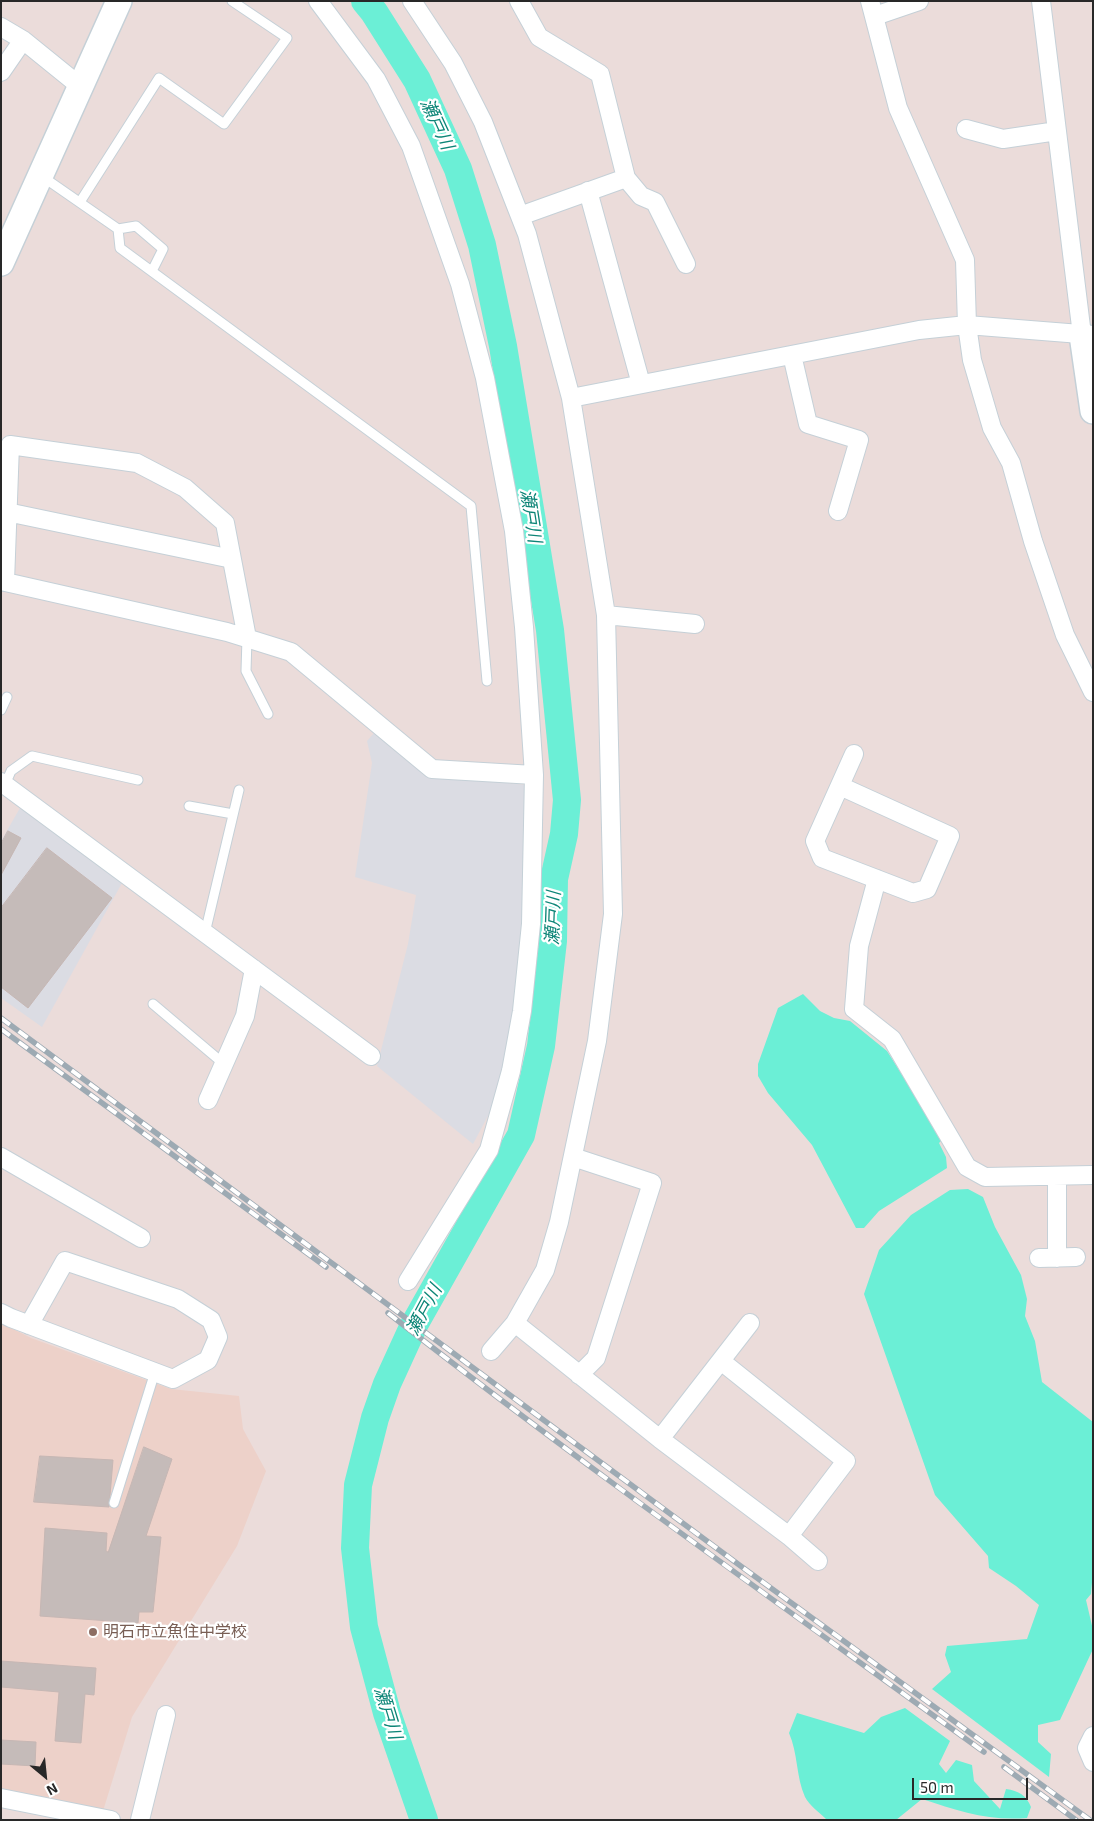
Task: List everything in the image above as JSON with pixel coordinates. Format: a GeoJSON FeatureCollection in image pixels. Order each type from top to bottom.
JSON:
{"type":"FeatureCollection","features":[{"type":"Feature","properties":{"kind":"street"},"geometry":{"type":"LineString","coordinates":[[1,263],[120,1]]}},
{"type":"Feature","properties":{"kind":"street"},"geometry":{"type":"LineString","coordinates":[[318,1],[376,79],[411,146],[460,284],[485,378],[514,531],[524,627],[534,774],[531,924],[522,1011],[511,1071],[490,1150],[408,1280]]}},
{"type":"Feature","properties":{"kind":"street"},"geometry":{"type":"LineString","coordinates":[[412,1],[453,63],[484,122],[520,216],[571,398],[606,614],[609,675],[613,914],[597,1041],[573,1157],[545,1270],[515,1323],[491,1351]]}},
{"type":"Feature","properties":{"kind":"street"},"geometry":{"type":"LineString","coordinates":[[519,1],[539,37],[600,74],[626,178],[641,196],[655,202],[686,264]]}},
{"type":"Feature","properties":{"kind":"street"},"geometry":{"type":"LineString","coordinates":[[919,1],[872,8],[898,108],[965,260],[966,324],[972,360],[992,428],[1011,463],[1033,542],[1066,635],[1093,692]]}},
{"type":"Feature","properties":{"kind":"street"},"geometry":{"type":"LineString","coordinates":[[1042,1],[1057,131],[1087,335],[1093,411]]}},
{"type":"Feature","properties":{"kind":"street"},"geometry":{"type":"LineString","coordinates":[[1,28],[23,40],[81,87]]}},
{"type":"Feature","properties":{"kind":"street"},"geometry":{"type":"LineString","coordinates":[[1,72],[23,40]]}},
{"type":"Feature","properties":{"kind":"street"},"geometry":{"type":"LineString","coordinates":[[966,129],[1003,139],[1057,131]]}},
{"type":"Feature","properties":{"kind":"street"},"geometry":{"type":"LineString","coordinates":[[520,216],[626,178]]}},
{"type":"Feature","properties":{"kind":"street"},"geometry":{"type":"LineString","coordinates":[[588,192],[641,384]]}},
{"type":"Feature","properties":{"kind":"street"},"geometry":{"type":"LineString","coordinates":[[571,398],[919,330],[966,324],[1087,335]]}},
{"type":"Feature","properties":{"kind":"street"},"geometry":{"type":"LineString","coordinates":[[792,354],[808,424],[859,440],[838,511]]}},
{"type":"Feature","properties":{"kind":"street"},"geometry":{"type":"LineString","coordinates":[[247,638],[225,523],[184,488],[137,463],[10,445],[3,582],[247,638],[291,652],[432,769],[534,774]]}},
{"type":"Feature","properties":{"kind":"street"},"geometry":{"type":"LineString","coordinates":[[8,512],[232,558]]}},
{"type":"Feature","properties":{"kind":"street"},"geometry":{"type":"LineString","coordinates":[[606,614],[695,624]]}},
{"type":"Feature","properties":{"kind":"street"},"geometry":{"type":"LineString","coordinates":[[840,786],[950,836],[927,889],[913,894],[822,858],[815,841],[854,754]]}},
{"type":"Feature","properties":{"kind":"street"},"geometry":{"type":"LineString","coordinates":[[3,786],[371,1056]]}},
{"type":"Feature","properties":{"kind":"street"},"geometry":{"type":"LineString","coordinates":[[877,879],[858,946],[854,1009],[892,1039],[966,1167],[985,1177],[1093,1175]]}},
{"type":"Feature","properties":{"kind":"street"},"geometry":{"type":"LineString","coordinates":[[208,1100],[245,1016],[254,969]]}},
{"type":"Feature","properties":{"kind":"street"},"geometry":{"type":"LineString","coordinates":[[1,1157],[141,1238]]}},
{"type":"Feature","properties":{"kind":"street"},"geometry":{"type":"LineString","coordinates":[[573,1157],[652,1183],[596,1358],[579,1375]]}},
{"type":"Feature","properties":{"kind":"street"},"geometry":{"type":"LineString","coordinates":[[1057,1176],[1057,1258]]}},
{"type":"Feature","properties":{"kind":"street"},"geometry":{"type":"LineString","coordinates":[[1039,1258],[1076,1257]]}},
{"type":"Feature","properties":{"kind":"street"},"geometry":{"type":"LineString","coordinates":[[1,1313],[28,1325],[173,1379],[208,1360],[218,1337],[211,1320],[178,1299],[64,1261],[28,1325]]}},
{"type":"Feature","properties":{"kind":"street"},"geometry":{"type":"LineString","coordinates":[[515,1323],[660,1439],[790,1536],[818,1561]]}},
{"type":"Feature","properties":{"kind":"street"},"geometry":{"type":"LineString","coordinates":[[660,1439],[750,1323]]}},
{"type":"Feature","properties":{"kind":"street"},"geometry":{"type":"LineString","coordinates":[[721,1361],[846,1461],[790,1536]]}},
{"type":"Feature","properties":{"kind":"street"},"geometry":{"type":"LineString","coordinates":[[140,1820],[166,1716]]}},
{"type":"Feature","properties":{"kind":"street"},"geometry":{"type":"LineString","coordinates":[[1093,1736],[1087,1748],[1093,1762]]}},
{"type":"Feature","properties":{"kind":"street"},"geometry":{"type":"LineString","coordinates":[[1,1798],[111,1820]]}},
{"type":"Feature","properties":{"kind":"lane"},"geometry":{"type":"LineString","coordinates":[[80,202],[159,78],[224,124],[287,38],[232,1]]}},
{"type":"Feature","properties":{"kind":"lane"},"geometry":{"type":"LineString","coordinates":[[40,175],[118,229],[136,226],[163,249],[152,271]]}},
{"type":"Feature","properties":{"kind":"lane"},"geometry":{"type":"LineString","coordinates":[[118,229],[120,248],[471,506],[487,680]]}},
{"type":"Feature","properties":{"kind":"lane"},"geometry":{"type":"LineString","coordinates":[[247,638],[246,671],[268,714]]}},
{"type":"Feature","properties":{"kind":"lane"},"geometry":{"type":"LineString","coordinates":[[1,710],[7,697]]}},
{"type":"Feature","properties":{"kind":"lane"},"geometry":{"type":"LineString","coordinates":[[3,786],[11,771],[32,756],[138,780]]}},
{"type":"Feature","properties":{"kind":"lane"},"geometry":{"type":"LineString","coordinates":[[205,933],[239,790]]}},
{"type":"Feature","properties":{"kind":"lane"},"geometry":{"type":"LineString","coordinates":[[189,806],[233,814]]}},
{"type":"Feature","properties":{"kind":"lane"},"geometry":{"type":"LineString","coordinates":[[153,1004],[224,1064]]}},
{"type":"Feature","properties":{"kind":"lane"},"geometry":{"type":"LineString","coordinates":[[114,1503],[155,1372]]}},
{"type":"Feature","properties":{"kind":"shaded area"},"geometry":{"type":"Polygon","coordinates":[[[374,733],[411,764],[439,776],[526,785],[526,918],[506,1056],[490,1112],[473,1144],[377,1066],[408,944],[416,895],[355,877],[372,763],[367,741],[374,733]]]}},
{"type":"Feature","properties":{"kind":"shaded area"},"geometry":{"type":"Polygon","coordinates":[[[20,808],[122,883],[42,1027],[1,998],[1,841],[20,808]]]}},
{"type":"Feature","properties":{"kind":"shaded area"},"geometry":{"type":"Polygon","coordinates":[[[803,994],[820,1011],[834,1018],[850,1021],[887,1051],[943,1139],[939,1143],[946,1157],[947,1168],[879,1211],[864,1228],[856,1228],[812,1145],[768,1093],[758,1076],[758,1064],[778,1008],[803,994]]]}},
{"type":"Feature","properties":{"kind":"shaded area"},"geometry":{"type":"Polygon","coordinates":[[[968,1189],[983,1197],[995,1227],[1021,1275],[1027,1299],[1025,1316],[1035,1341],[1042,1382],[1093,1422],[1093,1571],[1091,1594],[1086,1600],[1093,1630],[1093,1649],[1060,1720],[1038,1725],[1038,1742],[1051,1754],[1049,1777],[932,1689],[951,1672],[945,1655],[947,1646],[1027,1639],[1039,1605],[1016,1586],[989,1568],[988,1556],[935,1495],[864,1294],[879,1250],[911,1215],[950,1190],[968,1189]]]}},
{"type":"Feature","properties":{"kind":"shaded area","name":"明石市立魚住中学校"},"geometry":{"type":"Polygon","coordinates":[[[1,1323],[31,1338],[171,1389],[239,1396],[243,1429],[266,1471],[237,1546],[132,1717],[103,1811],[1,1790],[1,1323]]]}},
{"type":"Feature","properties":{"kind":"shaded area"},"geometry":{"type":"Polygon","coordinates":[[[905,1708],[950,1741],[939,1764],[946,1773],[956,1760],[972,1765],[974,1781],[1000,1809],[1006,1789],[1018,1792],[1027,1799],[1031,1807],[1027,1818],[1013,1819],[986,1816],[961,1811],[922,1799],[896,1820],[827,1820],[809,1803],[802,1789],[789,1733],[797,1713],[864,1733],[881,1717],[905,1708]]]}},
{"type":"Feature","properties":{"kind":"building"},"geometry":{"type":"Polygon","coordinates":[[[8,831],[21,838],[1,875],[1,844],[8,831]]]}},
{"type":"Feature","properties":{"kind":"building"},"geometry":{"type":"Polygon","coordinates":[[[47,848],[112,898],[28,1008],[1,987],[1,908],[47,848]]]}},
{"type":"Feature","properties":{"kind":"building"},"geometry":{"type":"Polygon","coordinates":[[[144,1447],[172,1459],[146,1536],[161,1537],[153,1612],[139,1612],[138,1623],[40,1616],[45,1528],[107,1533],[106,1551],[108,1552],[144,1447]]]}},
{"type":"Feature","properties":{"kind":"building"},"geometry":{"type":"Polygon","coordinates":[[[40,1456],[113,1460],[109,1507],[34,1502],[40,1456]]]}},
{"type":"Feature","properties":{"kind":"building"},"geometry":{"type":"Polygon","coordinates":[[[1,1661],[96,1668],[94,1695],[85,1694],[81,1743],[55,1741],[59,1692],[1,1687],[1,1661]]]}},
{"type":"Feature","properties":{"kind":"building"},"geometry":{"type":"Polygon","coordinates":[[[1,1740],[36,1742],[35,1766],[1,1764],[1,1740]]]}},
{"type":"Feature","properties":{"kind":"waterway","name":"瀬戸川"},"geometry":{"type":"LineString","coordinates":[[365,1],[417,80],[458,169],[482,245],[503,346],[550,630],[567,800],[564,834],[554,879],[553,941],[541,1046],[521,1135],[414,1325],[387,1384],[375,1418],[358,1485],[355,1548],[364,1627],[387,1713],[424,1820]]}},
{"type":"Feature","properties":{"kind":"railway"},"geometry":{"type":"LineString","coordinates":[[1,1018],[742,1567],[1090,1820]]}},
{"type":"Feature","properties":{"kind":"railway"},"geometry":{"type":"LineString","coordinates":[[1,1029],[326,1267]]}},
{"type":"Feature","properties":{"kind":"railway"},"geometry":{"type":"LineString","coordinates":[[388,1313],[609,1480],[984,1752]]}},
{"type":"Feature","properties":{"kind":"railway"},"geometry":{"type":"LineString","coordinates":[[1004,1767],[1076,1820]]}},
{"type":"Feature","properties":{"kind":"place","name":"明石市立魚住中学校"},"geometry":{"type":"Point","coordinates":[93,1632]}}]}
